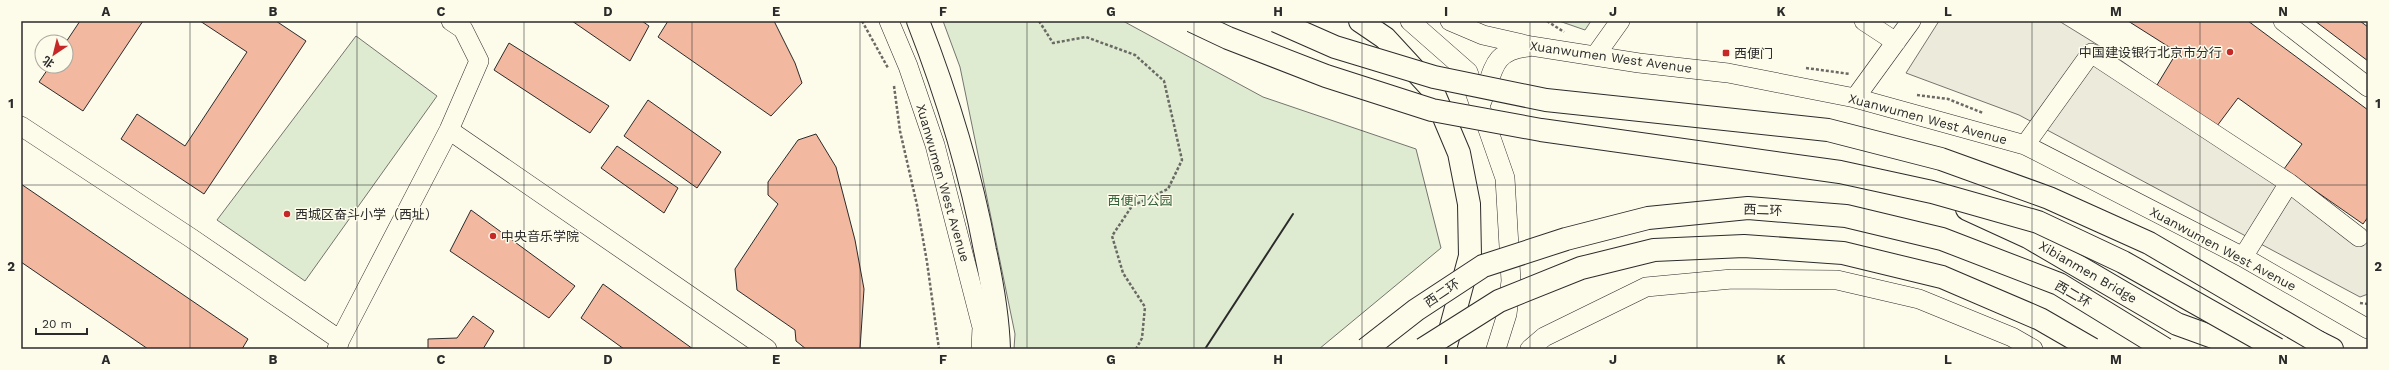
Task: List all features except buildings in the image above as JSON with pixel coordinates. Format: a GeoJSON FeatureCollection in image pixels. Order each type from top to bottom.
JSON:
{"type":"FeatureCollection","features":[{"type":"Feature","properties":{"kind":"highway"},"geometry":{"type":"LineString","coordinates":[[918,21],[946,93],[975,198],[989,269],[999,349]]}},
{"type":"Feature","properties":{"kind":"highway"},"geometry":{"type":"LineString","coordinates":[[1192,21],[1228,38],[1326,76],[1432,110],[1541,130],[1840,172],[1932,192],[2045,226],[2123,262],[2277,349]]}},
{"type":"Feature","properties":{"kind":"highway"},"geometry":{"type":"LineString","coordinates":[[1276,21],[1335,47],[1434,77],[1546,100],[1828,130],[1942,159],[2049,198],[2149,243],[2332,349]]}},
{"type":"Feature","properties":{"kind":"highway"},"geometry":{"type":"LineString","coordinates":[[1360,21],[1386,38],[1432,89],[1459,153],[1469,204],[1470,256],[1445,349]]}},
{"type":"Feature","properties":{"kind":"highway","name":"Xibianmen Bridge"},"geometry":{"type":"LineString","coordinates":[[1932,192],[2028,237],[2177,324],[2246,349]]}},
{"type":"Feature","properties":{"kind":"highway","name":"西二环"},"geometry":{"type":"LineString","coordinates":[[1366,349],[1416,310],[1483,266],[1566,239],[1648,218],[1748,208],[1846,216],[1942,239],[2059,284],[2164,349]]}},
{"type":"Feature","properties":{"kind":"highway"},"geometry":{"type":"LineString","coordinates":[[1423,349],[1500,301],[1581,268],[1654,250],[1744,246],[1843,253],[1942,277],[2040,319],[2092,349]]}},
{"type":"Feature","properties":{"kind":"street"},"geometry":{"type":"LineString","coordinates":[[21,126],[338,345],[449,130],[479,61],[463,29],[450,21]]}},
{"type":"Feature","properties":{"kind":"street","name":"Xuanwumen West Avenue"},"geometry":{"type":"LineString","coordinates":[[889,21],[908,66],[935,145],[982,327],[982,349]]}},
{"type":"Feature","properties":{"kind":"street"},"geometry":{"type":"LineString","coordinates":[[1410,21],[1468,72],[1505,178],[1509,220],[1509,300],[1496,349]]}},
{"type":"Feature","properties":{"kind":"street","name":"Xuanwumen West Avenue"},"geometry":{"type":"LineString","coordinates":[[1450,21],[1483,35],[1531,46],[1595,56],[1728,73],[1856,98],[2025,145],[2243,257],[2368,329]]}},
{"type":"Feature","properties":{"kind":"street"},"geometry":{"type":"LineString","coordinates":[[1595,56],[1620,21]]}},
{"type":"Feature","properties":{"kind":"street"},"geometry":{"type":"LineString","coordinates":[[1864,21],[1896,42]]}},
{"type":"Feature","properties":{"kind":"street"},"geometry":{"type":"LineString","coordinates":[[1856,98],[1911,21]]}},
{"type":"Feature","properties":{"kind":"street"},"geometry":{"type":"LineString","coordinates":[[2283,21],[2368,87]]}},
{"type":"Feature","properties":{"kind":"street"},"geometry":{"type":"LineString","coordinates":[[1480,106],[1499,58],[1511,49],[1531,46]]}},
{"type":"Feature","properties":{"kind":"street"},"geometry":{"type":"LineString","coordinates":[[2025,145],[2091,53],[2289,183],[2359,236]]}},
{"type":"Feature","properties":{"kind":"street"},"geometry":{"type":"LineString","coordinates":[[449,130],[767,349]]}},
{"type":"Feature","properties":{"kind":"street"},"geometry":{"type":"LineString","coordinates":[[2243,257],[2289,183]]}},
{"type":"Feature","properties":{"kind":"street"},"geometry":{"type":"LineString","coordinates":[[1530,349],[1544,337],[1646,287],[1732,279],[1837,280],[1919,299],[2012,336],[2033,349]]}},
{"type":"Feature","properties":{"kind":"path"},"geometry":{"type":"LineString","coordinates":[[862,21],[890,72]]}},
{"type":"Feature","properties":{"kind":"path"},"geometry":{"type":"LineString","coordinates":[[1039,21],[1053,43],[1086,37],[1135,55],[1164,81],[1182,160],[1168,188],[1132,206],[1112,236],[1123,274],[1145,307],[1142,338],[1136,349]]}},
{"type":"Feature","properties":{"kind":"path"},"geometry":{"type":"LineString","coordinates":[[894,79],[900,131],[917,205],[927,262],[939,349]]}},
{"type":"Feature","properties":{"kind":"green space","name":"西便门公园"},"geometry":{"type":"Polygon","coordinates":[[[943,21],[1123,21],[1263,97],[1416,149],[1441,248],[1319,349],[1014,349],[1015,334],[960,67],[943,21]]]}},
{"type":"Feature","properties":{"kind":"green space"},"geometry":{"type":"Polygon","coordinates":[[[1559,21],[1591,21],[1585,30],[1559,21]]]}},
{"type":"Feature","properties":{"kind":"green space"},"geometry":{"type":"Polygon","coordinates":[[[356,36],[437,96],[305,281],[217,220],[356,36]]]}},
{"type":"Feature","properties":{"kind":"shaded area"},"geometry":{"type":"Polygon","coordinates":[[[1939,21],[2059,21],[2106,50],[2368,233],[2368,294],[2360,297],[2019,115],[1906,73],[1939,21]]]}},
{"type":"Feature","properties":{"kind":"wall"},"geometry":{"type":"LineString","coordinates":[[1205,349],[1293,214]]}},
{"type":"Feature","properties":{"kind":"place","name":"中国建设银行北京市分行"},"geometry":{"type":"Point","coordinates":[2230,52]}},
{"type":"Feature","properties":{"kind":"place","name":"西便门"},"geometry":{"type":"Point","coordinates":[1726,53]}},
{"type":"Feature","properties":{"kind":"place","name":"西城区奋斗小学（西址）"},"geometry":{"type":"Point","coordinates":[287,214]}},
{"type":"Feature","properties":{"kind":"place","name":"中央音乐学院"},"geometry":{"type":"Point","coordinates":[493,236]}}]}
